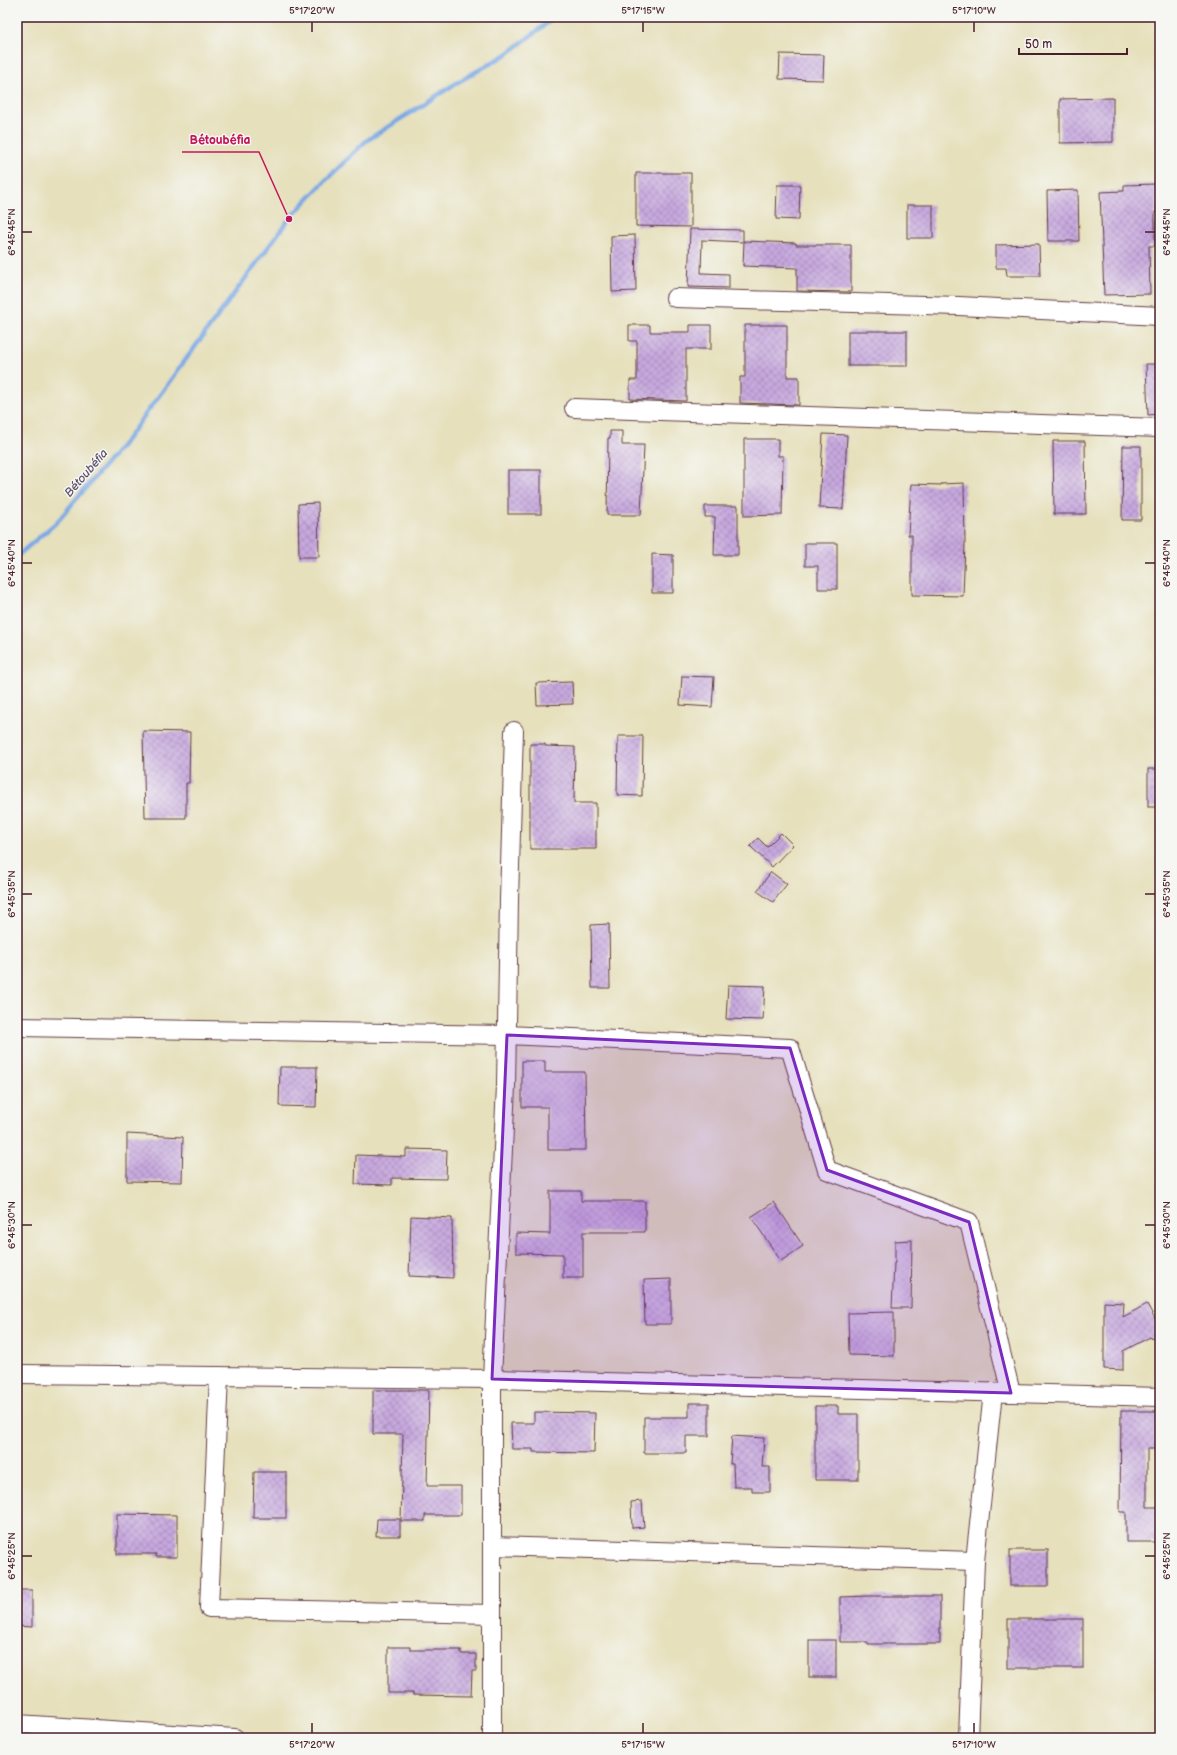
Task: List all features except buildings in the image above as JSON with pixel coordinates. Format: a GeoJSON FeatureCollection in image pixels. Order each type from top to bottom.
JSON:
{"type":"FeatureCollection","features":[{"type":"Feature","properties":{"kind":"street"},"geometry":{"type":"LineString","coordinates":[[675,298],[951,306],[1160,316]]}},
{"type":"Feature","properties":{"kind":"street"},"geometry":{"type":"LineString","coordinates":[[574,408],[1160,428]]}},
{"type":"Feature","properties":{"kind":"street"},"geometry":{"type":"LineString","coordinates":[[492,1738],[492,1379],[507,1035],[514,731]]}},
{"type":"Feature","properties":{"kind":"street"},"geometry":{"type":"LineString","coordinates":[[17,1027],[507,1035],[790,1048],[827,1170],[969,1222],[1011,1393]]}},
{"type":"Feature","properties":{"kind":"street"},"geometry":{"type":"LineString","coordinates":[[17,1374],[492,1379],[1160,1397]]}},
{"type":"Feature","properties":{"kind":"street"},"geometry":{"type":"LineString","coordinates":[[219,1376],[209,1608],[492,1614]]}},
{"type":"Feature","properties":{"kind":"street"},"geometry":{"type":"LineString","coordinates":[[968,1738],[975,1561],[993,1392]]}},
{"type":"Feature","properties":{"kind":"street"},"geometry":{"type":"LineString","coordinates":[[492,1546],[975,1561]]}},
{"type":"Feature","properties":{"kind":"street"},"geometry":{"type":"LineString","coordinates":[[17,1724],[235,1738]]}},
{"type":"Feature","properties":{"kind":"highlighted area"},"geometry":{"type":"Polygon","coordinates":[[[507,1035],[790,1048],[827,1170],[969,1222],[1011,1393],[492,1379],[507,1035]]]}},
{"type":"Feature","properties":{"kind":"waterway","name":"Bétoubéfia"},"geometry":{"type":"LineString","coordinates":[[17,556],[57,522],[128,438],[289,219],[325,181],[366,141],[458,82],[507,54],[555,17]]}},
{"type":"Feature","properties":{"kind":"place","name":"Bétoubéfia"},"geometry":{"type":"Point","coordinates":[289,219]}}]}
